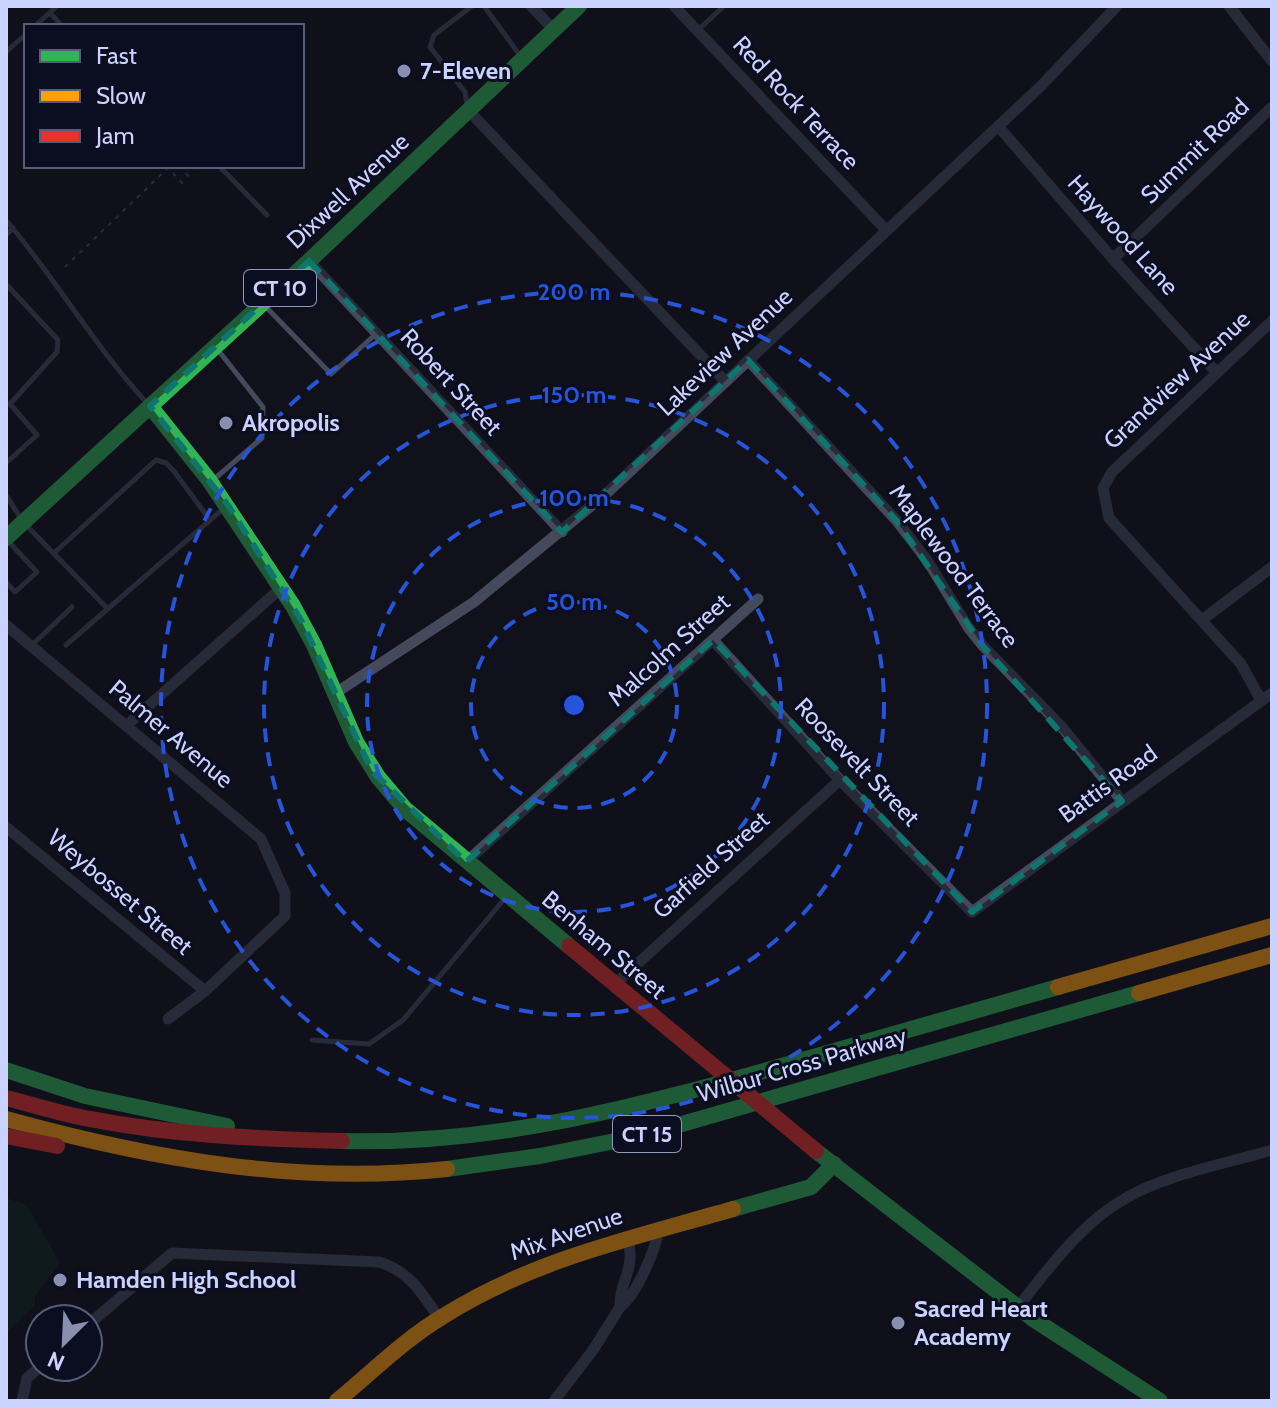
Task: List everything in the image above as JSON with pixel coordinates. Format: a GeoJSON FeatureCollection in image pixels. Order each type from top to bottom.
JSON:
{"type":"FeatureCollection","features":[{"type":"Feature","properties":{"kind":"main road","name":"Dixwell Avenue"},"geometry":{"type":"LineString","coordinates":[[6,539],[309,261],[579,6]]}},
{"type":"Feature","properties":{"kind":"main road","name":"Benham Street"},"geometry":{"type":"LineString","coordinates":[[150,406],[172,430],[228,505],[281,588],[307,631],[361,752],[388,790],[466,862],[804,1141],[1018,1307],[1160,1401]]}},
{"type":"Feature","properties":{"kind":"main road","name":"Wilbur Cross Parkway"},"geometry":{"type":"LineString","coordinates":[[6,1098],[88,1119],[156,1130],[269,1139],[394,1142],[507,1132],[614,1112],[697,1090],[1272,926]]}},
{"type":"Feature","properties":{"kind":"main road","name":"Wilbur Cross Parkway"},"geometry":{"type":"LineString","coordinates":[[6,1119],[71,1138],[149,1155],[281,1172],[369,1174],[468,1168],[556,1155],[640,1136],[1272,955]]}},
{"type":"Feature","properties":{"kind":"main road"},"geometry":{"type":"LineString","coordinates":[[6,1070],[85,1096],[221,1124],[269,1139]]}},
{"type":"Feature","properties":{"kind":"main road"},"geometry":{"type":"LineString","coordinates":[[6,1136],[108,1155],[149,1155]]}},
{"type":"Feature","properties":{"kind":"main road","name":"Mix Avenue"},"geometry":{"type":"LineString","coordinates":[[337,1401],[439,1318],[502,1282],[628,1238],[811,1187],[834,1164]]}},
{"type":"Feature","properties":{"kind":"street"},"geometry":{"type":"LineString","coordinates":[[531,6],[554,30]]}},
{"type":"Feature","properties":{"kind":"street","name":"Red Rock Terrace"},"geometry":{"type":"LineString","coordinates":[[674,6],[886,230]]}},
{"type":"Feature","properties":{"kind":"street","name":"Lakeview Avenue"},"geometry":{"type":"LineString","coordinates":[[334,694],[474,602],[562,532],[998,126],[1071,56],[1117,6]]}},
{"type":"Feature","properties":{"kind":"street"},"geometry":{"type":"LineString","coordinates":[[1229,6],[1272,61]]}},
{"type":"Feature","properties":{"kind":"street","name":"Summit Road"},"geometry":{"type":"LineString","coordinates":[[1113,259],[1272,107]]}},
{"type":"Feature","properties":{"kind":"street"},"geometry":{"type":"LineString","coordinates":[[468,110],[725,381]]}},
{"type":"Feature","properties":{"kind":"street","name":"Haywood Lane"},"geometry":{"type":"LineString","coordinates":[[998,126],[1217,373]]}},
{"type":"Feature","properties":{"kind":"street","name":"Robert Street"},"geometry":{"type":"LineString","coordinates":[[309,261],[562,532]]}},
{"type":"Feature","properties":{"kind":"street","name":"Grandview Avenue"},"geometry":{"type":"LineString","coordinates":[[1261,700],[1241,664],[1109,518],[1103,488],[1112,472],[1272,321]]}},
{"type":"Feature","properties":{"kind":"street","name":"Maplewood Terrace"},"geometry":{"type":"LineString","coordinates":[[748,360],[896,520],[927,560],[976,637],[1061,726],[1122,801]]}},
{"type":"Feature","properties":{"kind":"street"},"geometry":{"type":"LineString","coordinates":[[1202,620],[1272,567]]}},
{"type":"Feature","properties":{"kind":"street"},"geometry":{"type":"LineString","coordinates":[[127,725],[281,588]]}},
{"type":"Feature","properties":{"kind":"street","name":"Malcolm Street"},"geometry":{"type":"LineString","coordinates":[[466,862],[758,599]]}},
{"type":"Feature","properties":{"kind":"street","name":"Palmer Avenue"},"geometry":{"type":"LineString","coordinates":[[6,625],[261,839],[285,893],[285,916],[205,991]]}},
{"type":"Feature","properties":{"kind":"street","name":"Roosevelt Street"},"geometry":{"type":"LineString","coordinates":[[713,640],[840,780],[972,912]]}},
{"type":"Feature","properties":{"kind":"street","name":"Battis Road"},"geometry":{"type":"LineString","coordinates":[[972,912],[1272,693]]}},
{"type":"Feature","properties":{"kind":"street","name":"Garfield Street"},"geometry":{"type":"LineString","coordinates":[[614,985],[840,780]]}},
{"type":"Feature","properties":{"kind":"street","name":"Weybosset Street"},"geometry":{"type":"LineString","coordinates":[[6,827],[205,991]]}},
{"type":"Feature","properties":{"kind":"street"},"geometry":{"type":"LineString","coordinates":[[168,1019],[205,991]]}},
{"type":"Feature","properties":{"kind":"street"},"geometry":{"type":"LineString","coordinates":[[1018,1307],[1083,1231],[1097,1217],[1127,1197],[1168,1181],[1272,1150]]}},
{"type":"Feature","properties":{"kind":"street"},"geometry":{"type":"LineString","coordinates":[[554,1401],[593,1350],[620,1307],[629,1300],[656,1245],[659,1229]]}},
{"type":"Feature","properties":{"kind":"street"},"geometry":{"type":"LineString","coordinates":[[620,1307],[620,1296],[632,1263],[628,1238]]}},
{"type":"Feature","properties":{"kind":"street"},"geometry":{"type":"LineString","coordinates":[[104,1311],[172,1253],[379,1262],[393,1266],[414,1283],[439,1318]]}},
{"type":"Feature","properties":{"kind":"lane"},"geometry":{"type":"LineString","coordinates":[[37,24],[57,6]]}},
{"type":"Feature","properties":{"kind":"lane"},"geometry":{"type":"LineString","coordinates":[[468,110],[465,92],[430,47],[434,35],[472,6]]}},
{"type":"Feature","properties":{"kind":"lane"},"geometry":{"type":"LineString","coordinates":[[484,6],[523,59]]}},
{"type":"Feature","properties":{"kind":"lane"},"geometry":{"type":"LineString","coordinates":[[697,30],[724,6]]}},
{"type":"Feature","properties":{"kind":"lane"},"geometry":{"type":"LineString","coordinates":[[50,13],[60,24]]}},
{"type":"Feature","properties":{"kind":"lane"},"geometry":{"type":"LineString","coordinates":[[6,52],[24,36]]}},
{"type":"Feature","properties":{"kind":"lane"},"geometry":{"type":"LineString","coordinates":[[221,168],[267,215]]}},
{"type":"Feature","properties":{"kind":"lane"},"geometry":{"type":"LineString","coordinates":[[6,220],[126,380],[150,406]]}},
{"type":"Feature","properties":{"kind":"lane"},"geometry":{"type":"LineString","coordinates":[[6,235],[13,228]]}},
{"type":"Feature","properties":{"kind":"lane"},"geometry":{"type":"LineString","coordinates":[[6,284],[58,340],[57,352],[10,404],[37,435],[6,463]]}},
{"type":"Feature","properties":{"kind":"lane"},"geometry":{"type":"LineString","coordinates":[[262,304],[331,374],[376,334]]}},
{"type":"Feature","properties":{"kind":"lane"},"geometry":{"type":"LineString","coordinates":[[211,482],[262,438],[263,407],[215,347]]}},
{"type":"Feature","properties":{"kind":"lane"},"geometry":{"type":"LineString","coordinates":[[54,553],[156,460],[166,463],[173,470],[210,520]]}},
{"type":"Feature","properties":{"kind":"lane"},"geometry":{"type":"LineString","coordinates":[[6,495],[23,522],[107,608]]}},
{"type":"Feature","properties":{"kind":"lane"},"geometry":{"type":"LineString","coordinates":[[66,645],[228,505]]}},
{"type":"Feature","properties":{"kind":"lane"},"geometry":{"type":"LineString","coordinates":[[6,539],[37,572],[15,592],[6,582]]}},
{"type":"Feature","properties":{"kind":"lane"},"geometry":{"type":"LineString","coordinates":[[31,646],[72,607]]}},
{"type":"Feature","properties":{"kind":"lane"},"geometry":{"type":"LineString","coordinates":[[312,1040],[369,1044],[403,1020],[507,895]]}},
{"type":"Feature","properties":{"kind":"path"},"geometry":{"type":"LineString","coordinates":[[65,267],[167,168]]}},
{"type":"Feature","properties":{"kind":"path"},"geometry":{"type":"LineString","coordinates":[[169,168],[183,184]]}},
{"type":"Feature","properties":{"kind":"path"},"geometry":{"type":"LineString","coordinates":[[181,168],[190,178]]}},
{"type":"Feature","properties":{"kind":"highlighted area"},"geometry":{"type":"Polygon","coordinates":[[[309,261],[562,532],[748,360],[896,520],[983,646],[1122,801],[972,912],[713,640],[466,862],[372,771],[301,620],[228,505],[150,406],[309,261]]]}},
{"type":"Feature","properties":{"kind":"green space"},"geometry":{"type":"Polygon","coordinates":[[[6,1198],[29,1209],[60,1263],[35,1296],[35,1303],[24,1303],[24,1316],[6,1333],[6,1198]]]}},
{"type":"Feature","properties":{"kind":"traffic: fast"},"geometry":{"type":"LineString","coordinates":[[6,538],[309,261],[579,6]]}},
{"type":"Feature","properties":{"kind":"traffic: fast"},"geometry":{"type":"LineString","coordinates":[[150,406],[209,480],[293,606],[314,645],[356,742],[378,777],[405,809],[569,946]]}},
{"type":"Feature","properties":{"kind":"traffic: fast"},"geometry":{"type":"LineString","coordinates":[[342,1141],[457,1137],[568,1120],[733,1080],[1058,987]]}},
{"type":"Feature","properties":{"kind":"traffic: fast"},"geometry":{"type":"LineString","coordinates":[[447,1169],[540,1156],[640,1136],[1139,993]]}},
{"type":"Feature","properties":{"kind":"traffic: fast"},"geometry":{"type":"LineString","coordinates":[[6,1070],[85,1096],[227,1126]]}},
{"type":"Feature","properties":{"kind":"traffic: fast"},"geometry":{"type":"LineString","coordinates":[[816,1151],[1033,1319],[1160,1401]]}},
{"type":"Feature","properties":{"kind":"traffic: fast"},"geometry":{"type":"LineString","coordinates":[[733,1209],[811,1187],[834,1164]]}},
{"type":"Feature","properties":{"kind":"traffic: slow"},"geometry":{"type":"LineString","coordinates":[[1058,987],[1272,926]]}},
{"type":"Feature","properties":{"kind":"traffic: slow"},"geometry":{"type":"LineString","coordinates":[[1139,993],[1272,955]]}},
{"type":"Feature","properties":{"kind":"traffic: slow"},"geometry":{"type":"LineString","coordinates":[[6,1119],[115,1146],[224,1165],[335,1174],[447,1169]]}},
{"type":"Feature","properties":{"kind":"traffic: slow"},"geometry":{"type":"LineString","coordinates":[[337,1401],[428,1326],[511,1280],[583,1252],[733,1209]]}},
{"type":"Feature","properties":{"kind":"traffic: jam"},"geometry":{"type":"LineString","coordinates":[[569,946],[816,1151]]}},
{"type":"Feature","properties":{"kind":"traffic: jam"},"geometry":{"type":"LineString","coordinates":[[6,1098],[80,1117],[153,1129],[342,1141]]}},
{"type":"Feature","properties":{"kind":"traffic: jam"},"geometry":{"type":"LineString","coordinates":[[6,1136],[57,1146]]}},
{"type":"Feature","properties":{"kind":"place","name":"7-Eleven"},"geometry":{"type":"Point","coordinates":[404,71]}},
{"type":"Feature","properties":{"kind":"place","name":"Akropolis"},"geometry":{"type":"Point","coordinates":[226,423]}},
{"type":"Feature","properties":{"kind":"place","name":"Hamden High School"},"geometry":{"type":"Point","coordinates":[60,1280]}},
{"type":"Feature","properties":{"kind":"place","name":"Sacred Heart Academy"},"geometry":{"type":"Point","coordinates":[898,1323]}}]}
